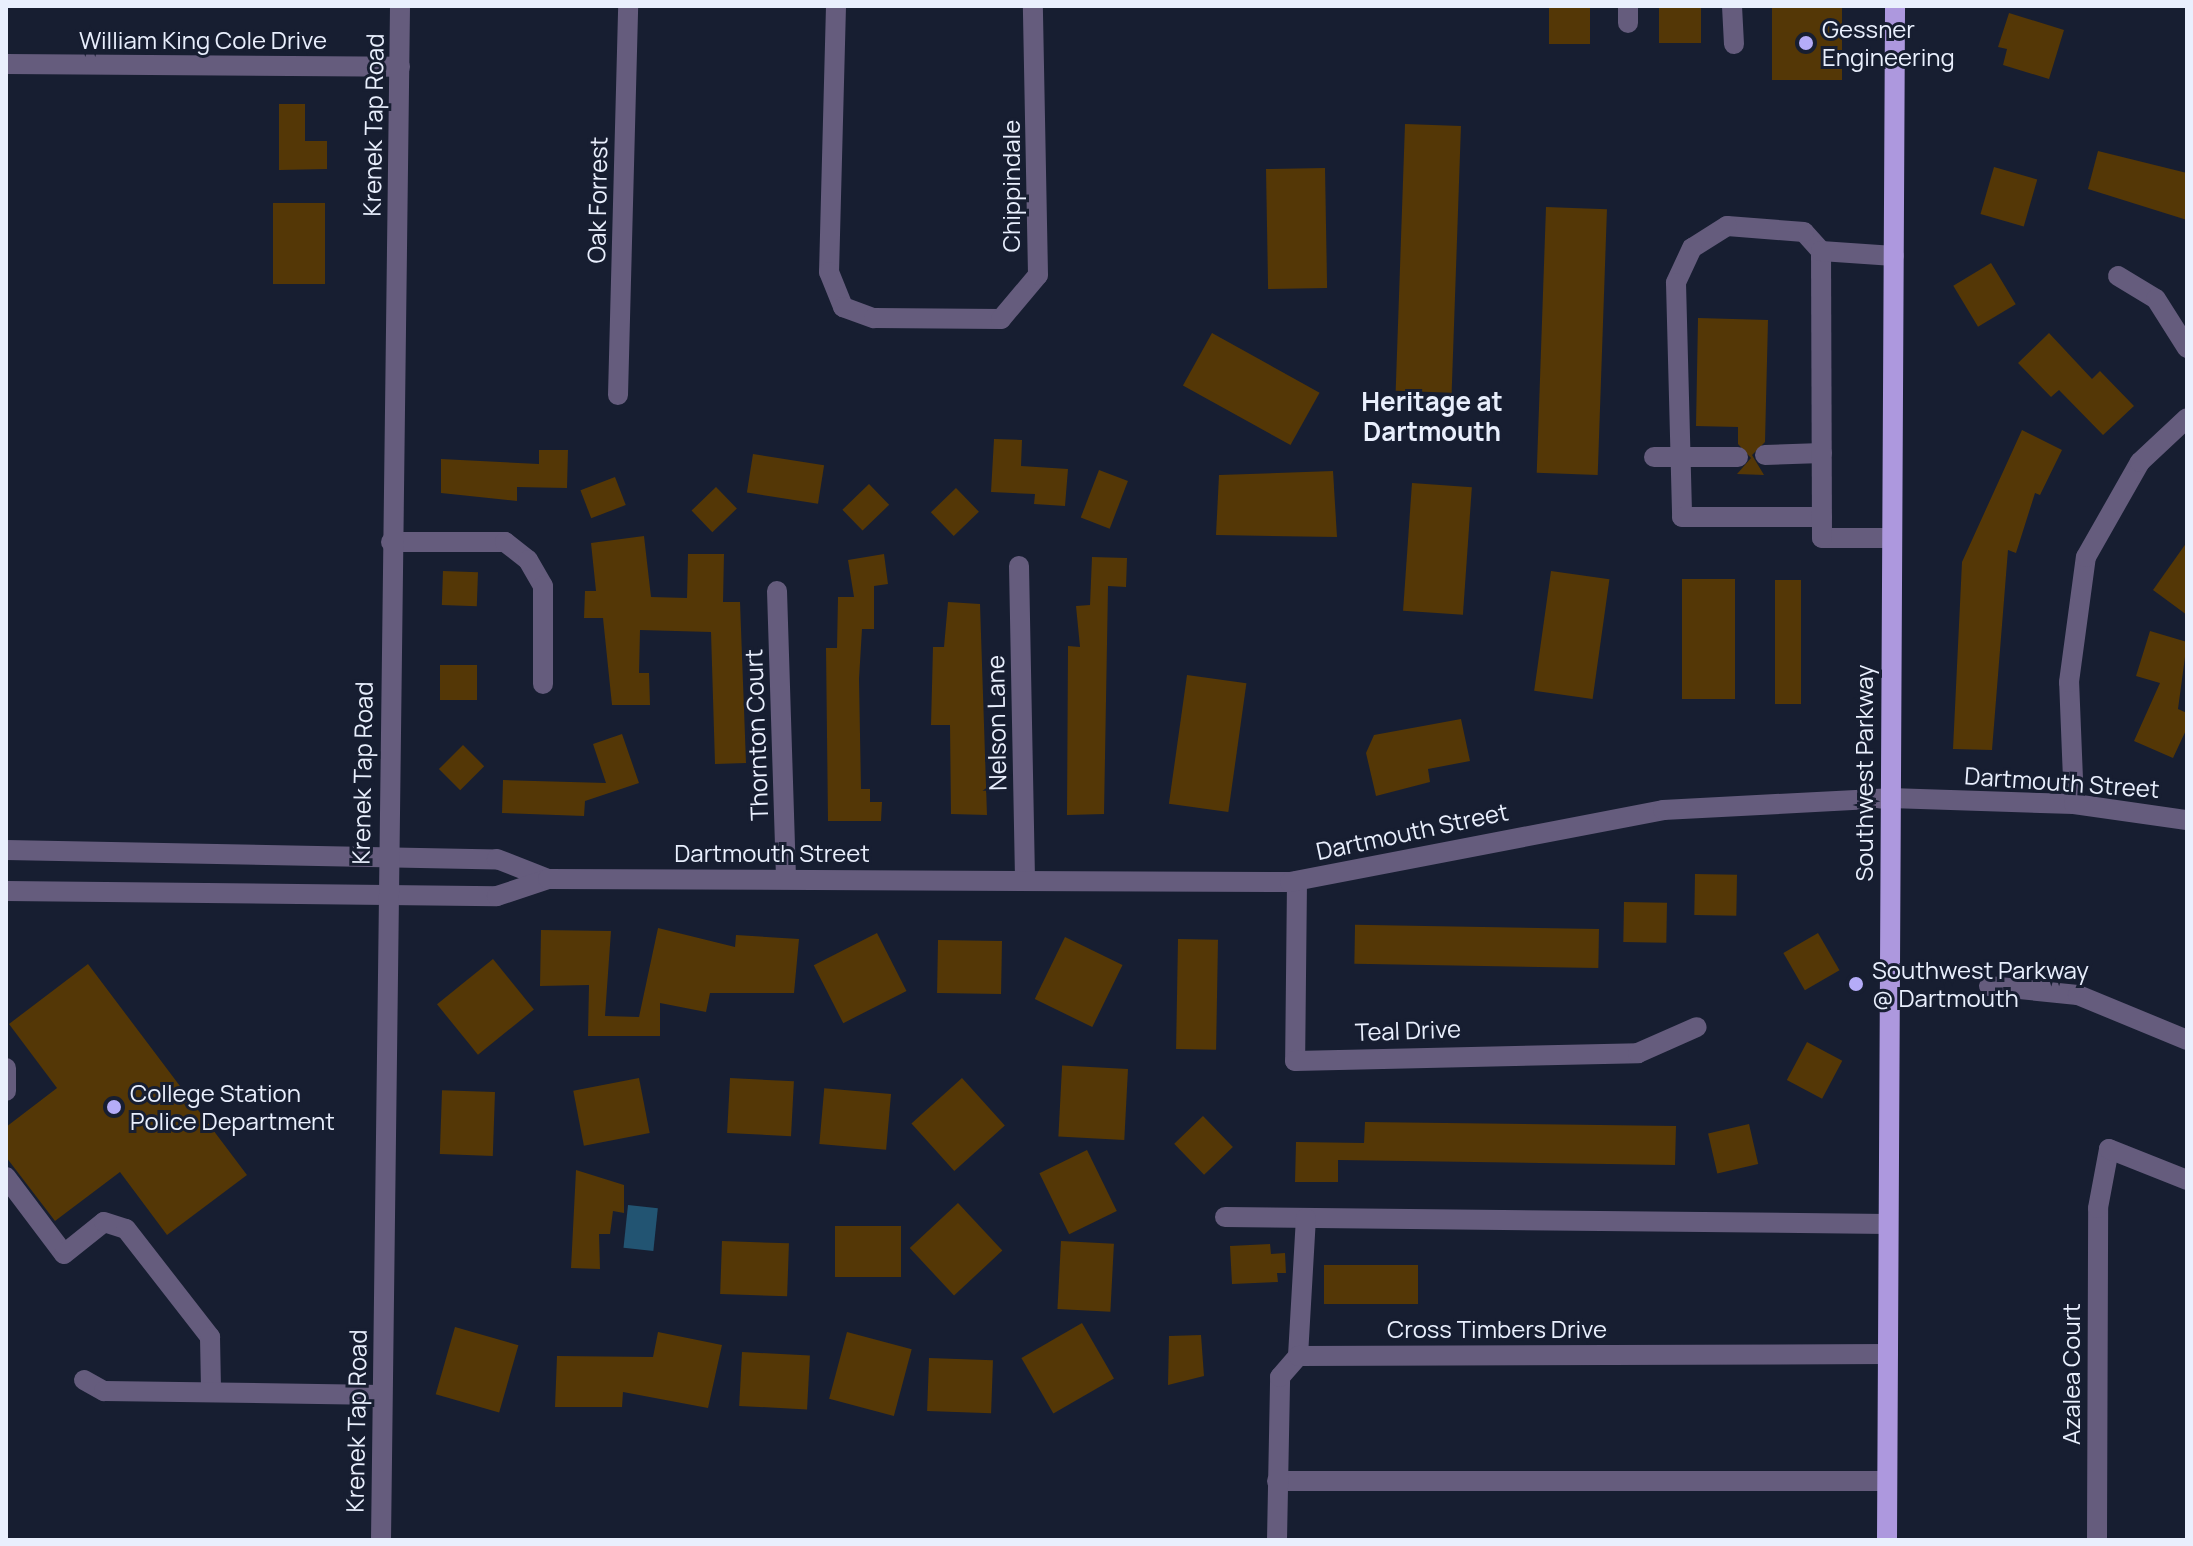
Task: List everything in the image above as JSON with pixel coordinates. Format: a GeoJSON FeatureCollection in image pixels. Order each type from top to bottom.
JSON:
{"type":"FeatureCollection","features":[{"type":"Feature","properties":{"kind":"main road","name":"Southwest Parkway"},"geometry":{"type":"LineString","coordinates":[[1887,1540],[1895,6]]}},
{"type":"Feature","properties":{"kind":"street","name":"Krenek Tap Road"},"geometry":{"type":"LineString","coordinates":[[381,1540],[400,6]]}},
{"type":"Feature","properties":{"kind":"street","name":"Oak Forrest"},"geometry":{"type":"LineString","coordinates":[[618,395],[628,6]]}},
{"type":"Feature","properties":{"kind":"street","name":"Chippindale"},"geometry":{"type":"LineString","coordinates":[[836,6],[829,272],[843,307],[874,318],[1001,319],[1022,303],[1038,275],[1033,6]]}},
{"type":"Feature","properties":{"kind":"street"},"geometry":{"type":"LineString","coordinates":[[1732,6],[1734,44]]}},
{"type":"Feature","properties":{"kind":"street","name":"William King Cole Drive"},"geometry":{"type":"LineString","coordinates":[[6,64],[400,67]]}},
{"type":"Feature","properties":{"kind":"street"},"geometry":{"type":"LineString","coordinates":[[1822,517],[1682,517],[1683,458],[1676,283],[1692,248],[1727,226],[1804,232],[1821,251],[1822,453],[1822,517],[1822,538],[1892,538]]}},
{"type":"Feature","properties":{"kind":"street"},"geometry":{"type":"LineString","coordinates":[[1821,251],[1894,256]]}},
{"type":"Feature","properties":{"kind":"street"},"geometry":{"type":"LineString","coordinates":[[2118,276],[2156,299],[2187,348]]}},
{"type":"Feature","properties":{"kind":"street"},"geometry":{"type":"LineString","coordinates":[[2074,804],[2069,682],[2086,557],[2140,462],[2187,418]]}},
{"type":"Feature","properties":{"kind":"street"},"geometry":{"type":"LineString","coordinates":[[1765,455],[1822,453]]}},
{"type":"Feature","properties":{"kind":"street"},"geometry":{"type":"LineString","coordinates":[[1654,457],[1738,457]]}},
{"type":"Feature","properties":{"kind":"street"},"geometry":{"type":"LineString","coordinates":[[391,542],[505,542],[528,560],[543,586],[543,684]]}},
{"type":"Feature","properties":{"kind":"street","name":"Nelson Lane"},"geometry":{"type":"LineString","coordinates":[[1019,566],[1025,879]]}},
{"type":"Feature","properties":{"kind":"street","name":"Thornton Court"},"geometry":{"type":"LineString","coordinates":[[777,591],[786,879]]}},
{"type":"Feature","properties":{"kind":"street","name":"Dartmouth Street"},"geometry":{"type":"LineString","coordinates":[[6,891],[387,897],[497,896],[548,879],[1297,881],[1663,810],[1890,798],[2074,804],[2187,820]]}},
{"type":"Feature","properties":{"kind":"street","name":"Dartmouth Street"},"geometry":{"type":"LineString","coordinates":[[6,850],[497,859],[548,879]]}},
{"type":"Feature","properties":{"kind":"street","name":"Teal Drive"},"geometry":{"type":"LineString","coordinates":[[1297,881],[1295,1061],[1638,1053],[1697,1027]]}},
{"type":"Feature","properties":{"kind":"street"},"geometry":{"type":"LineString","coordinates":[[1989,986],[2078,995],[2187,1040]]}},
{"type":"Feature","properties":{"kind":"street"},"geometry":{"type":"LineString","coordinates":[[6,1068],[6,1091]]}},
{"type":"Feature","properties":{"kind":"street","name":"Azalea Court"},"geometry":{"type":"LineString","coordinates":[[2097,1540],[2098,1208],[2109,1149],[2187,1180]]}},
{"type":"Feature","properties":{"kind":"street"},"geometry":{"type":"LineString","coordinates":[[6,1177],[64,1254],[104,1222],[126,1229],[210,1337],[211,1391]]}},
{"type":"Feature","properties":{"kind":"street"},"geometry":{"type":"LineString","coordinates":[[1225,1217],[1888,1224]]}},
{"type":"Feature","properties":{"kind":"street"},"geometry":{"type":"LineString","coordinates":[[1277,1540],[1280,1377],[1298,1356],[1306,1218]]}},
{"type":"Feature","properties":{"kind":"street","name":"Cross Timbers Drive"},"geometry":{"type":"LineString","coordinates":[[1298,1356],[1888,1354]]}},
{"type":"Feature","properties":{"kind":"street"},"geometry":{"type":"LineString","coordinates":[[84,1380],[104,1391],[382,1395]]}},
{"type":"Feature","properties":{"kind":"street"},"geometry":{"type":"LineString","coordinates":[[1277,1481],[1887,1481]]}},
{"type":"Feature","properties":{"kind":"water"},"geometry":{"type":"Polygon","coordinates":[[[628,1205],[658,1208],[653,1251],[624,1248],[628,1205]]]}},
{"type":"Feature","properties":{"kind":"building"},"geometry":{"type":"Polygon","coordinates":[[[1549,6],[1590,6],[1590,44],[1549,44],[1549,6]]]}},
{"type":"Feature","properties":{"kind":"building"},"geometry":{"type":"Polygon","coordinates":[[[1659,6],[1701,6],[1701,43],[1659,43],[1659,6]]]}},
{"type":"Feature","properties":{"kind":"building","name":"Gessner Engineering"},"geometry":{"type":"Polygon","coordinates":[[[1772,6],[1842,6],[1842,80],[1772,80],[1772,6]]]}},
{"type":"Feature","properties":{"kind":"building"},"geometry":{"type":"Polygon","coordinates":[[[2009,13],[2064,30],[2049,79],[2003,65],[2007,49],[1998,47],[2009,13]]]}},
{"type":"Feature","properties":{"kind":"building"},"geometry":{"type":"Polygon","coordinates":[[[279,104],[305,104],[305,141],[327,141],[327,169],[279,170],[279,104]]]}},
{"type":"Feature","properties":{"kind":"building"},"geometry":{"type":"Polygon","coordinates":[[[1405,124],[1461,126],[1452,393],[1396,391],[1405,124]]]}},
{"type":"Feature","properties":{"kind":"building"},"geometry":{"type":"Polygon","coordinates":[[[2098,151],[2187,173],[2187,220],[2088,189],[2098,151]]]}},
{"type":"Feature","properties":{"kind":"building"},"geometry":{"type":"Polygon","coordinates":[[[1994,167],[2037,179],[2024,227],[1980,214],[1994,167]]]}},
{"type":"Feature","properties":{"kind":"building"},"geometry":{"type":"Polygon","coordinates":[[[1325,168],[1327,288],[1268,289],[1266,169],[1325,168]]]}},
{"type":"Feature","properties":{"kind":"building"},"geometry":{"type":"Polygon","coordinates":[[[273,203],[325,203],[325,284],[273,284],[273,203]]]}},
{"type":"Feature","properties":{"kind":"building"},"geometry":{"type":"Polygon","coordinates":[[[1546,207],[1607,209],[1598,475],[1537,473],[1546,207]]]}},
{"type":"Feature","properties":{"kind":"building"},"geometry":{"type":"Polygon","coordinates":[[[1991,263],[2016,304],[1978,327],[1953,286],[1991,263]]]}},
{"type":"Feature","properties":{"kind":"building"},"geometry":{"type":"Polygon","coordinates":[[[1698,318],[1768,320],[1765,442],[1752,455],[1764,475],[1737,474],[1751,458],[1738,444],[1738,427],[1696,426],[1698,318]]]}},
{"type":"Feature","properties":{"kind":"building"},"geometry":{"type":"Polygon","coordinates":[[[1212,333],[1320,393],[1290,445],[1183,385],[1212,333]]]}},
{"type":"Feature","properties":{"kind":"building"},"geometry":{"type":"Polygon","coordinates":[[[2049,333],[2092,379],[2100,371],[2134,406],[2103,435],[2059,390],[2051,397],[2018,363],[2049,333]]]}},
{"type":"Feature","properties":{"kind":"building"},"geometry":{"type":"Polygon","coordinates":[[[2022,430],[2062,450],[2040,495],[2035,493],[2016,553],[2008,550],[1992,750],[1953,749],[1962,562],[2022,430]]]}},
{"type":"Feature","properties":{"kind":"building"},"geometry":{"type":"Polygon","coordinates":[[[994,439],[1022,440],[1021,466],[1068,469],[1065,506],[1034,504],[1035,494],[991,492],[994,439]]]}},
{"type":"Feature","properties":{"kind":"building"},"geometry":{"type":"Polygon","coordinates":[[[539,450],[568,450],[567,488],[517,487],[517,501],[441,493],[441,459],[539,464],[539,450]]]}},
{"type":"Feature","properties":{"kind":"building"},"geometry":{"type":"Polygon","coordinates":[[[753,454],[824,465],[818,504],[747,493],[753,454]]]}},
{"type":"Feature","properties":{"kind":"building"},"geometry":{"type":"Polygon","coordinates":[[[1099,470],[1128,481],[1110,529],[1081,518],[1099,470]]]}},
{"type":"Feature","properties":{"kind":"building"},"geometry":{"type":"Polygon","coordinates":[[[1333,471],[1337,537],[1216,535],[1219,475],[1333,471]]]}},
{"type":"Feature","properties":{"kind":"building"},"geometry":{"type":"Polygon","coordinates":[[[615,477],[626,505],[591,518],[580,490],[615,477]]]}},
{"type":"Feature","properties":{"kind":"building"},"geometry":{"type":"Polygon","coordinates":[[[1412,483],[1472,487],[1463,615],[1403,611],[1412,483]]]}},
{"type":"Feature","properties":{"kind":"building"},"geometry":{"type":"Polygon","coordinates":[[[869,484],[889,505],[863,531],[842,510],[869,484]]]}},
{"type":"Feature","properties":{"kind":"building"},"geometry":{"type":"Polygon","coordinates":[[[716,487],[737,509],[712,532],[692,511],[716,487]]]}},
{"type":"Feature","properties":{"kind":"building"},"geometry":{"type":"Polygon","coordinates":[[[956,488],[979,512],[954,536],[931,512],[956,488]]]}},
{"type":"Feature","properties":{"kind":"building"},"geometry":{"type":"Polygon","coordinates":[[[644,536],[651,597],[687,598],[688,554],[724,554],[723,602],[740,602],[746,763],[715,764],[711,632],[640,630],[639,673],[649,673],[650,705],[612,705],[603,618],[584,618],[585,591],[596,591],[591,543],[644,536]]]}},
{"type":"Feature","properties":{"kind":"building"},"geometry":{"type":"Polygon","coordinates":[[[2187,542],[2187,615],[2153,590],[2187,542]]]}},
{"type":"Feature","properties":{"kind":"building"},"geometry":{"type":"Polygon","coordinates":[[[884,554],[888,584],[874,586],[874,629],[862,629],[859,679],[861,789],[870,789],[870,802],[882,802],[881,821],[828,821],[826,648],[837,648],[838,597],[854,597],[848,560],[884,554]]]}},
{"type":"Feature","properties":{"kind":"building"},"geometry":{"type":"Polygon","coordinates":[[[1092,557],[1127,558],[1126,587],[1108,586],[1104,814],[1067,815],[1068,646],[1080,647],[1076,606],[1090,605],[1092,557]]]}},
{"type":"Feature","properties":{"kind":"building"},"geometry":{"type":"Polygon","coordinates":[[[443,571],[478,572],[477,606],[442,605],[443,571]]]}},
{"type":"Feature","properties":{"kind":"building"},"geometry":{"type":"Polygon","coordinates":[[[1551,571],[1609,579],[1593,699],[1534,691],[1551,571]]]}},
{"type":"Feature","properties":{"kind":"building"},"geometry":{"type":"Polygon","coordinates":[[[1682,579],[1735,579],[1735,699],[1682,699],[1682,579]]]}},
{"type":"Feature","properties":{"kind":"building"},"geometry":{"type":"Polygon","coordinates":[[[1775,580],[1801,580],[1801,704],[1775,704],[1775,580]]]}},
{"type":"Feature","properties":{"kind":"building"},"geometry":{"type":"Polygon","coordinates":[[[948,602],[980,604],[987,815],[951,814],[950,725],[931,725],[933,647],[944,647],[948,602]]]}},
{"type":"Feature","properties":{"kind":"building"},"geometry":{"type":"Polygon","coordinates":[[[2150,631],[2187,642],[2178,709],[2187,713],[2187,728],[2173,758],[2134,741],[2160,683],[2136,676],[2150,631]]]}},
{"type":"Feature","properties":{"kind":"building"},"geometry":{"type":"Polygon","coordinates":[[[440,665],[477,665],[477,700],[440,700],[440,665]]]}},
{"type":"Feature","properties":{"kind":"building"},"geometry":{"type":"Polygon","coordinates":[[[1187,675],[1246,683],[1228,812],[1169,804],[1187,675]]]}},
{"type":"Feature","properties":{"kind":"building"},"geometry":{"type":"Polygon","coordinates":[[[1461,719],[1470,761],[1428,769],[1430,782],[1376,796],[1366,753],[1374,735],[1461,719]]]}},
{"type":"Feature","properties":{"kind":"building"},"geometry":{"type":"Polygon","coordinates":[[[622,734],[639,783],[585,801],[584,816],[502,813],[503,780],[606,783],[593,744],[622,734]]]}},
{"type":"Feature","properties":{"kind":"building"},"geometry":{"type":"Polygon","coordinates":[[[463,745],[484,766],[460,790],[439,769],[463,745]]]}},
{"type":"Feature","properties":{"kind":"building"},"geometry":{"type":"Polygon","coordinates":[[[1695,874],[1737,875],[1736,916],[1694,915],[1695,874]]]}},
{"type":"Feature","properties":{"kind":"building"},"geometry":{"type":"Polygon","coordinates":[[[1624,902],[1667,903],[1666,943],[1623,942],[1624,902]]]}},
{"type":"Feature","properties":{"kind":"building"},"geometry":{"type":"Polygon","coordinates":[[[1355,925],[1599,929],[1598,968],[1354,964],[1355,925]]]}},
{"type":"Feature","properties":{"kind":"building"},"geometry":{"type":"Polygon","coordinates":[[[658,928],[735,947],[736,935],[799,939],[794,993],[710,993],[706,1012],[660,1003],[660,1036],[588,1036],[589,985],[540,986],[541,930],[611,931],[605,1016],[639,1017],[658,928]]]}},
{"type":"Feature","properties":{"kind":"building"},"geometry":{"type":"Polygon","coordinates":[[[877,933],[907,991],[843,1023],[814,965],[877,933]]]}},
{"type":"Feature","properties":{"kind":"building"},"geometry":{"type":"Polygon","coordinates":[[[1818,933],[1840,970],[1805,990],[1783,953],[1818,933]]]}},
{"type":"Feature","properties":{"kind":"building"},"geometry":{"type":"Polygon","coordinates":[[[1065,937],[1123,965],[1092,1027],[1035,999],[1065,937]]]}},
{"type":"Feature","properties":{"kind":"building"},"geometry":{"type":"Polygon","coordinates":[[[1178,939],[1218,940],[1216,1050],[1176,1049],[1178,939]]]}},
{"type":"Feature","properties":{"kind":"building"},"geometry":{"type":"Polygon","coordinates":[[[938,940],[1002,941],[1001,994],[937,993],[938,940]]]}},
{"type":"Feature","properties":{"kind":"building"},"geometry":{"type":"Polygon","coordinates":[[[493,959],[534,1010],[478,1055],[437,1004],[493,959]]]}},
{"type":"Feature","properties":{"kind":"building","name":"College Station Police Department"},"geometry":{"type":"Polygon","coordinates":[[[88,964],[247,1175],[167,1235],[120,1172],[55,1221],[6,1157],[6,1127],[57,1088],[9,1024],[88,964]]]}},
{"type":"Feature","properties":{"kind":"building"},"geometry":{"type":"Polygon","coordinates":[[[1807,1042],[1842,1061],[1822,1099],[1787,1080],[1807,1042]]]}},
{"type":"Feature","properties":{"kind":"building"},"geometry":{"type":"Polygon","coordinates":[[[1062,1066],[1128,1069],[1124,1140],[1058,1136],[1062,1066]]]}},
{"type":"Feature","properties":{"kind":"building"},"geometry":{"type":"Polygon","coordinates":[[[639,1078],[650,1133],[584,1146],[573,1091],[639,1078]]]}},
{"type":"Feature","properties":{"kind":"building"},"geometry":{"type":"Polygon","coordinates":[[[730,1078],[794,1081],[791,1136],[727,1133],[730,1078]]]}},
{"type":"Feature","properties":{"kind":"building"},"geometry":{"type":"Polygon","coordinates":[[[962,1078],[1005,1126],[954,1171],[911,1124],[962,1078]]]}},
{"type":"Feature","properties":{"kind":"building"},"geometry":{"type":"Polygon","coordinates":[[[824,1088],[891,1094],[886,1150],[819,1144],[824,1088]]]}},
{"type":"Feature","properties":{"kind":"building"},"geometry":{"type":"Polygon","coordinates":[[[442,1090],[495,1092],[493,1156],[440,1154],[442,1090]]]}},
{"type":"Feature","properties":{"kind":"building"},"geometry":{"type":"Polygon","coordinates":[[[1203,1116],[1233,1147],[1204,1175],[1174,1144],[1203,1116]]]}},
{"type":"Feature","properties":{"kind":"building"},"geometry":{"type":"Polygon","coordinates":[[[1365,1122],[1676,1126],[1675,1165],[1338,1160],[1338,1182],[1295,1182],[1296,1142],[1364,1143],[1365,1122]]]}},
{"type":"Feature","properties":{"kind":"building"},"geometry":{"type":"Polygon","coordinates":[[[1749,1124],[1758,1164],[1717,1173],[1708,1133],[1749,1124]]]}},
{"type":"Feature","properties":{"kind":"building"},"geometry":{"type":"Polygon","coordinates":[[[1087,1150],[1117,1211],[1069,1234],[1039,1173],[1087,1150]]]}},
{"type":"Feature","properties":{"kind":"building"},"geometry":{"type":"Polygon","coordinates":[[[576,1170],[624,1185],[624,1213],[613,1211],[610,1234],[599,1234],[600,1269],[571,1268],[576,1170]]]}},
{"type":"Feature","properties":{"kind":"building"},"geometry":{"type":"Polygon","coordinates":[[[958,1203],[1002,1251],[954,1296],[910,1248],[958,1203]]]}},
{"type":"Feature","properties":{"kind":"building"},"geometry":{"type":"Polygon","coordinates":[[[835,1226],[901,1226],[901,1277],[835,1277],[835,1226]]]}},
{"type":"Feature","properties":{"kind":"building"},"geometry":{"type":"Polygon","coordinates":[[[722,1241],[789,1243],[787,1296],[720,1294],[722,1241]]]}},
{"type":"Feature","properties":{"kind":"building"},"geometry":{"type":"Polygon","coordinates":[[[1061,1241],[1114,1244],[1110,1312],[1057,1309],[1061,1241]]]}},
{"type":"Feature","properties":{"kind":"building"},"geometry":{"type":"Polygon","coordinates":[[[1270,1244],[1271,1254],[1285,1253],[1286,1273],[1277,1273],[1278,1282],[1232,1284],[1230,1246],[1270,1244]]]}},
{"type":"Feature","properties":{"kind":"building"},"geometry":{"type":"Polygon","coordinates":[[[1324,1265],[1418,1265],[1418,1304],[1324,1304],[1324,1265]]]}},
{"type":"Feature","properties":{"kind":"building"},"geometry":{"type":"Polygon","coordinates":[[[1082,1323],[1114,1378],[1053,1413],[1021,1358],[1082,1323]]]}},
{"type":"Feature","properties":{"kind":"building"},"geometry":{"type":"Polygon","coordinates":[[[455,1327],[518,1345],[499,1412],[436,1394],[455,1327]]]}},
{"type":"Feature","properties":{"kind":"building"},"geometry":{"type":"Polygon","coordinates":[[[658,1332],[722,1345],[708,1408],[623,1392],[622,1407],[555,1407],[557,1356],[653,1357],[658,1332]]]}},
{"type":"Feature","properties":{"kind":"building"},"geometry":{"type":"Polygon","coordinates":[[[847,1332],[912,1349],[894,1416],[829,1399],[847,1332]]]}},
{"type":"Feature","properties":{"kind":"building"},"geometry":{"type":"Polygon","coordinates":[[[1201,1335],[1204,1376],[1168,1385],[1169,1336],[1201,1335]]]}},
{"type":"Feature","properties":{"kind":"building"},"geometry":{"type":"Polygon","coordinates":[[[742,1352],[810,1356],[807,1409],[739,1406],[742,1352]]]}},
{"type":"Feature","properties":{"kind":"building"},"geometry":{"type":"Polygon","coordinates":[[[929,1358],[993,1360],[991,1413],[927,1411],[929,1358]]]}},
{"type":"Feature","properties":{"kind":"place","name":"Gessner Engineering"},"geometry":{"type":"Point","coordinates":[1806,43]}},
{"type":"Feature","properties":{"kind":"place","name":"Southwest Parkway @ Dartmouth"},"geometry":{"type":"Point","coordinates":[1856,984]}},
{"type":"Feature","properties":{"kind":"place","name":"College Station Police Department"},"geometry":{"type":"Point","coordinates":[114,1107]}},
{"type":"Feature","properties":{"kind":"district","name":"Heritage at Dartmouth"},"geometry":{"type":"Point","coordinates":[1432,417]}}]}
